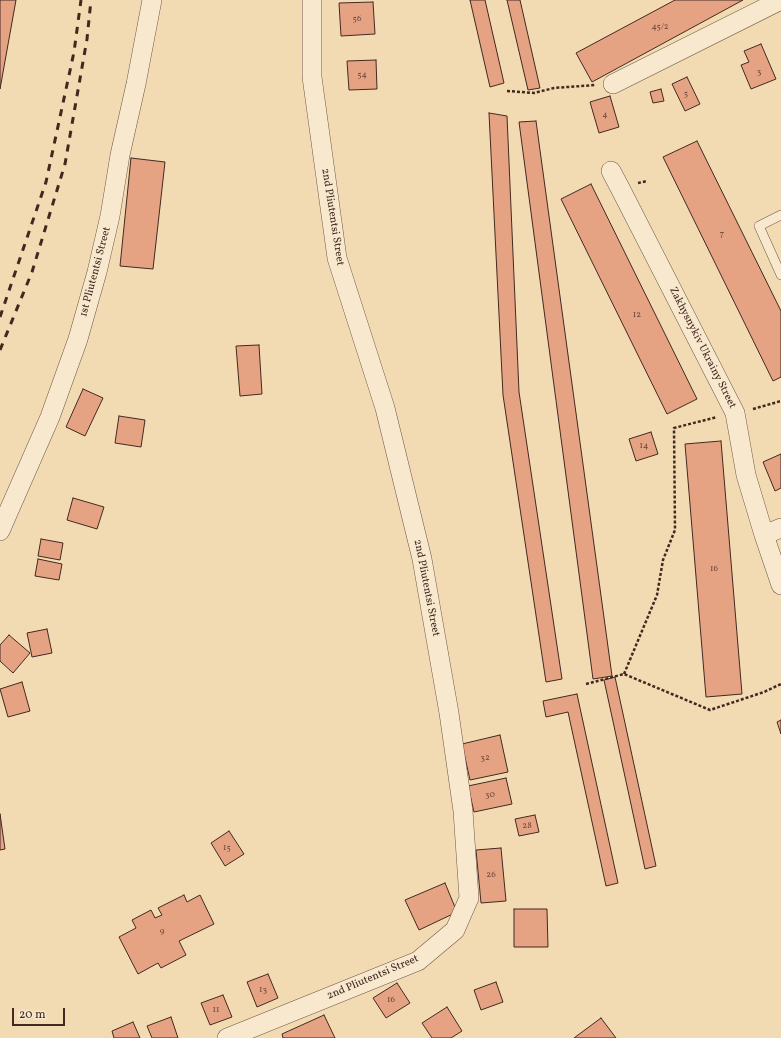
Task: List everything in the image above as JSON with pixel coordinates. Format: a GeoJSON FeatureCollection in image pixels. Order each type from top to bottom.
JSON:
{"type":"FeatureCollection","features":[{"type":"Feature","properties":{"kind":"street","name":"1st Pliutentsi Street"},"geometry":{"type":"LineString","coordinates":[[0,531],[50,417],[78,339],[97,272],[110,216],[120,155],[136,84],[152,0]]}},
{"type":"Feature","properties":{"kind":"street","name":"2nd Pliutentsi Street"},"geometry":{"type":"LineString","coordinates":[[227,1038],[418,961],[455,930],[469,898],[463,811],[422,559],[385,408],[337,258],[312,77],[312,0]]}},
{"type":"Feature","properties":{"kind":"street"},"geometry":{"type":"LineString","coordinates":[[614,84],[781,0]]}},
{"type":"Feature","properties":{"kind":"street","name":"Zakhysnykiv Ukrainy Street"},"geometry":{"type":"LineString","coordinates":[[610,172],[620,188],[735,413],[746,475],[773,532],[781,585]]}},
{"type":"Feature","properties":{"kind":"lane"},"geometry":{"type":"LineString","coordinates":[[781,215],[759,226],[781,275]]}},
{"type":"Feature","properties":{"kind":"path"},"geometry":{"type":"LineString","coordinates":[[507,91],[534,93],[554,88],[614,84]]}},
{"type":"Feature","properties":{"kind":"path"},"geometry":{"type":"LineString","coordinates":[[624,674],[657,596],[663,560],[675,530],[674,428],[735,413]]}},
{"type":"Feature","properties":{"kind":"path"},"geometry":{"type":"LineString","coordinates":[[586,684],[624,674],[710,710],[764,692],[781,684]]}},
{"type":"Feature","properties":{"kind":"building"},"geometry":{"type":"Polygon","coordinates":[[[0,0],[16,0],[0,89],[0,0]]]}},
{"type":"Feature","properties":{"kind":"building"},"geometry":{"type":"Polygon","coordinates":[[[470,0],[485,0],[504,83],[490,87],[470,0]]]}},
{"type":"Feature","properties":{"kind":"building"},"geometry":{"type":"Polygon","coordinates":[[[507,0],[520,0],[540,88],[528,90],[507,0]]]}},
{"type":"Feature","properties":{"kind":"building"},"geometry":{"type":"Polygon","coordinates":[[[675,0],[743,0],[592,82],[576,53],[675,0]]]}},
{"type":"Feature","properties":{"kind":"building"},"geometry":{"type":"Polygon","coordinates":[[[373,2],[375,34],[341,36],[339,3],[373,2]]]}},
{"type":"Feature","properties":{"kind":"building"},"geometry":{"type":"Polygon","coordinates":[[[761,44],[776,79],[751,89],[741,65],[749,62],[744,51],[761,44]]]}},
{"type":"Feature","properties":{"kind":"building"},"geometry":{"type":"Polygon","coordinates":[[[376,60],[377,89],[349,90],[347,61],[376,60]]]}},
{"type":"Feature","properties":{"kind":"building"},"geometry":{"type":"Polygon","coordinates":[[[687,77],[700,104],[685,111],[672,84],[687,77]]]}},
{"type":"Feature","properties":{"kind":"building"},"geometry":{"type":"Polygon","coordinates":[[[661,89],[664,101],[653,103],[650,92],[661,89]]]}},
{"type":"Feature","properties":{"kind":"building"},"geometry":{"type":"Polygon","coordinates":[[[610,96],[619,127],[599,133],[590,102],[610,96]]]}},
{"type":"Feature","properties":{"kind":"building"},"geometry":{"type":"Polygon","coordinates":[[[489,113],[507,116],[519,392],[562,679],[546,682],[503,395],[489,113]]]}},
{"type":"Feature","properties":{"kind":"building"},"geometry":{"type":"Polygon","coordinates":[[[536,121],[612,676],[593,679],[519,122],[536,121]]]}},
{"type":"Feature","properties":{"kind":"building"},"geometry":{"type":"Polygon","coordinates":[[[697,141],[781,311],[781,377],[773,381],[663,157],[697,141]]]}},
{"type":"Feature","properties":{"kind":"building"},"geometry":{"type":"Polygon","coordinates":[[[131,158],[165,162],[153,269],[120,266],[131,158]]]}},
{"type":"Feature","properties":{"kind":"building"},"geometry":{"type":"Polygon","coordinates":[[[591,184],[697,399],[667,414],[561,199],[591,184]]]}},
{"type":"Feature","properties":{"kind":"building"},"geometry":{"type":"Polygon","coordinates":[[[259,345],[262,394],[240,396],[236,346],[259,345]]]}},
{"type":"Feature","properties":{"kind":"building"},"geometry":{"type":"Polygon","coordinates":[[[83,389],[103,398],[85,436],[66,427],[83,389]]]}},
{"type":"Feature","properties":{"kind":"building"},"geometry":{"type":"Polygon","coordinates":[[[119,416],[145,420],[141,447],[115,443],[119,416]]]}},
{"type":"Feature","properties":{"kind":"building"},"geometry":{"type":"Polygon","coordinates":[[[651,432],[658,454],[636,461],[629,439],[651,432]]]}},
{"type":"Feature","properties":{"kind":"building"},"geometry":{"type":"Polygon","coordinates":[[[721,441],[742,694],[706,697],[685,444],[721,441]]]}},
{"type":"Feature","properties":{"kind":"building"},"geometry":{"type":"Polygon","coordinates":[[[781,454],[781,488],[775,491],[763,462],[781,454]]]}},
{"type":"Feature","properties":{"kind":"building"},"geometry":{"type":"Polygon","coordinates":[[[73,498],[104,507],[97,529],[67,520],[73,498]]]}},
{"type":"Feature","properties":{"kind":"building"},"geometry":{"type":"Polygon","coordinates":[[[41,539],[63,543],[60,560],[38,556],[41,539]]]}},
{"type":"Feature","properties":{"kind":"building"},"geometry":{"type":"Polygon","coordinates":[[[38,559],[62,564],[59,580],[35,576],[38,559]]]}},
{"type":"Feature","properties":{"kind":"building"},"geometry":{"type":"Polygon","coordinates":[[[47,629],[52,653],[32,657],[27,633],[47,629]]]}},
{"type":"Feature","properties":{"kind":"building"},"geometry":{"type":"Polygon","coordinates":[[[9,635],[30,653],[13,673],[0,661],[0,645],[9,635]]]}},
{"type":"Feature","properties":{"kind":"building"},"geometry":{"type":"Polygon","coordinates":[[[615,677],[656,866],[645,869],[604,680],[615,677]]]}},
{"type":"Feature","properties":{"kind":"building"},"geometry":{"type":"Polygon","coordinates":[[[22,682],[30,711],[8,717],[0,689],[22,682]]]}},
{"type":"Feature","properties":{"kind":"building"},"geometry":{"type":"Polygon","coordinates":[[[577,694],[618,883],[606,886],[568,712],[546,717],[543,701],[577,694]]]}},
{"type":"Feature","properties":{"kind":"building"},"geometry":{"type":"Polygon","coordinates":[[[781,720],[781,734],[777,722],[781,720]]]}},
{"type":"Feature","properties":{"kind":"building"},"geometry":{"type":"Polygon","coordinates":[[[500,735],[508,772],[470,780],[462,744],[500,735]]]}},
{"type":"Feature","properties":{"kind":"building"},"geometry":{"type":"Polygon","coordinates":[[[506,778],[512,804],[474,812],[468,786],[506,778]]]}},
{"type":"Feature","properties":{"kind":"building"},"geometry":{"type":"Polygon","coordinates":[[[0,814],[5,849],[0,850],[0,814]]]}},
{"type":"Feature","properties":{"kind":"building"},"geometry":{"type":"Polygon","coordinates":[[[535,815],[539,832],[519,836],[515,819],[535,815]]]}},
{"type":"Feature","properties":{"kind":"building"},"geometry":{"type":"Polygon","coordinates":[[[229,831],[244,854],[225,866],[211,843],[229,831]]]}},
{"type":"Feature","properties":{"kind":"building"},"geometry":{"type":"Polygon","coordinates":[[[501,848],[506,901],[481,903],[476,850],[501,848]]]}},
{"type":"Feature","properties":{"kind":"building"},"geometry":{"type":"Polygon","coordinates":[[[445,883],[457,912],[419,930],[405,900],[445,883]]]}},
{"type":"Feature","properties":{"kind":"building"},"geometry":{"type":"Polygon","coordinates":[[[184,895],[187,902],[200,895],[214,924],[179,941],[186,955],[161,968],[158,963],[138,974],[119,937],[136,928],[132,920],[151,910],[155,918],[162,915],[158,908],[184,895]]]}},
{"type":"Feature","properties":{"kind":"building"},"geometry":{"type":"Polygon","coordinates":[[[514,909],[547,909],[548,947],[514,947],[514,909]]]}},
{"type":"Feature","properties":{"kind":"building"},"geometry":{"type":"Polygon","coordinates":[[[268,974],[278,998],[257,1007],[247,982],[268,974]]]}},
{"type":"Feature","properties":{"kind":"building"},"geometry":{"type":"Polygon","coordinates":[[[496,982],[503,1002],[481,1010],[474,990],[496,982]]]}},
{"type":"Feature","properties":{"kind":"building"},"geometry":{"type":"Polygon","coordinates":[[[397,983],[410,1003],[386,1018],[373,998],[397,983]]]}},
{"type":"Feature","properties":{"kind":"building"},"geometry":{"type":"Polygon","coordinates":[[[223,995],[232,1017],[210,1025],[201,1003],[223,995]]]}},
{"type":"Feature","properties":{"kind":"building"},"geometry":{"type":"Polygon","coordinates":[[[447,1007],[462,1031],[451,1038],[432,1038],[422,1023],[447,1007]]]}},
{"type":"Feature","properties":{"kind":"building"},"geometry":{"type":"Polygon","coordinates":[[[324,1015],[335,1038],[283,1038],[282,1034],[324,1015]]]}},
{"type":"Feature","properties":{"kind":"building"},"geometry":{"type":"Polygon","coordinates":[[[171,1017],[178,1038],[152,1038],[147,1026],[171,1017]]]}},
{"type":"Feature","properties":{"kind":"building"},"geometry":{"type":"Polygon","coordinates":[[[601,1018],[616,1038],[574,1038],[601,1018]]]}},
{"type":"Feature","properties":{"kind":"building"},"geometry":{"type":"Polygon","coordinates":[[[133,1022],[140,1038],[114,1038],[112,1031],[133,1022]]]}},
{"type":"Feature","properties":{"kind":"railway"},"geometry":{"type":"LineString","coordinates":[[0,317],[46,182],[74,52],[81,0]]}},
{"type":"Feature","properties":{"kind":"railway"},"geometry":{"type":"LineString","coordinates":[[0,350],[32,272],[65,164],[87,39],[91,0]]}}]}
